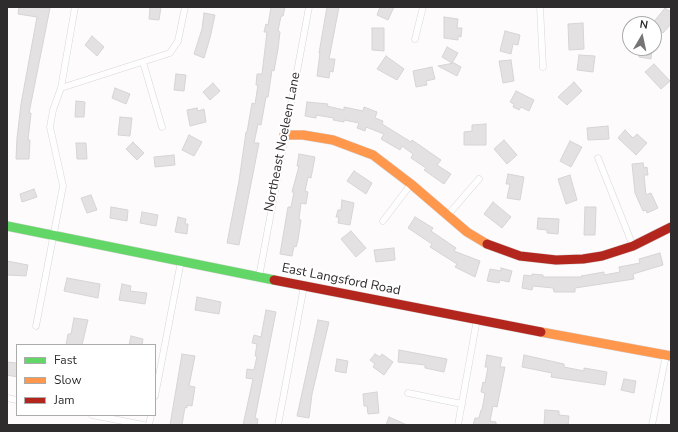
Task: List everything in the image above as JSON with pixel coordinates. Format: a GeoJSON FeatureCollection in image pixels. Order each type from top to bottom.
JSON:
{"type":"FeatureCollection","features":[{"type":"Feature","properties":{"kind":"street"},"geometry":{"type":"LineString","coordinates":[[36,326],[63,186],[50,127],[52,110],[61,88],[76,7]]}},
{"type":"Feature","properties":{"kind":"street"},"geometry":{"type":"LineString","coordinates":[[61,88],[170,53],[178,41],[185,7]]}},
{"type":"Feature","properties":{"kind":"street","name":"Northeast Noeleen Lane"},"geometry":{"type":"LineString","coordinates":[[259,276],[284,134],[309,7]]}},
{"type":"Feature","properties":{"kind":"street"},"geometry":{"type":"LineString","coordinates":[[415,40],[423,7]]}},
{"type":"Feature","properties":{"kind":"street"},"geometry":{"type":"LineString","coordinates":[[540,7],[543,67]]}},
{"type":"Feature","properties":{"kind":"street"},"geometry":{"type":"LineString","coordinates":[[143,62],[162,127]]}},
{"type":"Feature","properties":{"kind":"street"},"geometry":{"type":"LineString","coordinates":[[284,134],[303,135],[333,140],[374,155],[468,232],[492,247],[520,256],[556,260],[583,259],[602,256],[633,246],[670,230]]}},
{"type":"Feature","properties":{"kind":"street"},"geometry":{"type":"LineString","coordinates":[[598,158],[633,246]]}},
{"type":"Feature","properties":{"kind":"street"},"geometry":{"type":"LineString","coordinates":[[447,216],[479,179]]}},
{"type":"Feature","properties":{"kind":"street"},"geometry":{"type":"LineString","coordinates":[[382,221],[411,184]]}},
{"type":"Feature","properties":{"kind":"street","name":"East Langsford Road"},"geometry":{"type":"LineString","coordinates":[[7,226],[304,286],[668,356]]}},
{"type":"Feature","properties":{"kind":"street"},"geometry":{"type":"LineString","coordinates":[[156,391],[181,261]]}},
{"type":"Feature","properties":{"kind":"street"},"geometry":{"type":"LineString","coordinates":[[278,425],[304,286]]}},
{"type":"Feature","properties":{"kind":"street"},"geometry":{"type":"LineString","coordinates":[[458,425],[477,319]]}},
{"type":"Feature","properties":{"kind":"street"},"geometry":{"type":"LineString","coordinates":[[652,425],[668,356]]}},
{"type":"Feature","properties":{"kind":"street"},"geometry":{"type":"LineString","coordinates":[[408,392],[462,404]]}},
{"type":"Feature","properties":{"kind":"street"},"geometry":{"type":"LineString","coordinates":[[97,416],[144,425]]}},
{"type":"Feature","properties":{"kind":"building"},"geometry":{"type":"Polygon","coordinates":[[[19,7],[50,8],[29,113],[31,113],[28,140],[30,140],[29,159],[16,159],[17,138],[21,104],[37,17],[18,14],[19,7]]]}},
{"type":"Feature","properties":{"kind":"building"},"geometry":{"type":"Polygon","coordinates":[[[150,7],[161,7],[159,20],[149,19],[150,7]]]}},
{"type":"Feature","properties":{"kind":"building"},"geometry":{"type":"Polygon","coordinates":[[[271,7],[285,7],[283,16],[281,16],[278,31],[280,32],[274,71],[272,70],[268,97],[266,97],[261,125],[258,124],[254,143],[259,143],[239,245],[227,243],[239,181],[246,132],[252,103],[255,104],[258,85],[256,85],[257,74],[262,74],[267,32],[264,32],[266,24],[268,25],[271,7]]]}},
{"type":"Feature","properties":{"kind":"building"},"geometry":{"type":"Polygon","coordinates":[[[327,7],[339,7],[329,59],[335,59],[333,72],[330,71],[329,78],[317,76],[319,53],[327,7]]]}},
{"type":"Feature","properties":{"kind":"building"},"geometry":{"type":"Polygon","coordinates":[[[380,7],[394,7],[388,20],[377,15],[380,7]]]}},
{"type":"Feature","properties":{"kind":"building"},"geometry":{"type":"Polygon","coordinates":[[[665,8],[671,12],[671,24],[663,33],[662,16],[658,16],[665,8]]]}},
{"type":"Feature","properties":{"kind":"building"},"geometry":{"type":"Polygon","coordinates":[[[204,13],[215,15],[204,58],[194,54],[202,29],[204,13]]]}},
{"type":"Feature","properties":{"kind":"building"},"geometry":{"type":"Polygon","coordinates":[[[444,17],[458,19],[457,28],[462,28],[461,37],[458,36],[458,40],[444,38],[444,17]]]}},
{"type":"Feature","properties":{"kind":"building"},"geometry":{"type":"Polygon","coordinates":[[[583,23],[584,49],[569,50],[568,24],[583,23]]]}},
{"type":"Feature","properties":{"kind":"building"},"geometry":{"type":"Polygon","coordinates":[[[372,28],[384,28],[384,51],[372,50],[372,28]]]}},
{"type":"Feature","properties":{"kind":"building"},"geometry":{"type":"Polygon","coordinates":[[[505,31],[520,35],[518,45],[513,44],[511,54],[500,51],[505,31]]]}},
{"type":"Feature","properties":{"kind":"building"},"geometry":{"type":"Polygon","coordinates":[[[92,36],[104,47],[97,56],[85,45],[92,36]]]}},
{"type":"Feature","properties":{"kind":"building"},"geometry":{"type":"Polygon","coordinates":[[[447,47],[458,53],[452,63],[442,57],[447,47]]]}},
{"type":"Feature","properties":{"kind":"building"},"geometry":{"type":"Polygon","coordinates":[[[579,55],[595,56],[593,72],[577,70],[579,55]]]}},
{"type":"Feature","properties":{"kind":"building"},"geometry":{"type":"Polygon","coordinates":[[[386,56],[404,69],[397,80],[377,69],[386,56]]]}},
{"type":"Feature","properties":{"kind":"building"},"geometry":{"type":"Polygon","coordinates":[[[639,56],[651,56],[651,59],[639,56]]]}},
{"type":"Feature","properties":{"kind":"building"},"geometry":{"type":"Polygon","coordinates":[[[511,60],[514,81],[503,83],[499,61],[511,60]]]}},
{"type":"Feature","properties":{"kind":"building"},"geometry":{"type":"Polygon","coordinates":[[[454,63],[461,67],[457,76],[438,66],[454,63]]]}},
{"type":"Feature","properties":{"kind":"building"},"geometry":{"type":"Polygon","coordinates":[[[654,64],[670,81],[661,89],[645,72],[654,64]]]}},
{"type":"Feature","properties":{"kind":"building"},"geometry":{"type":"Polygon","coordinates":[[[432,67],[435,79],[426,81],[427,85],[416,87],[413,71],[432,67]]]}},
{"type":"Feature","properties":{"kind":"building"},"geometry":{"type":"Polygon","coordinates":[[[176,74],[186,75],[184,91],[174,90],[176,74]]]}},
{"type":"Feature","properties":{"kind":"building"},"geometry":{"type":"Polygon","coordinates":[[[574,82],[582,91],[567,105],[558,97],[574,82]]]}},
{"type":"Feature","properties":{"kind":"building"},"geometry":{"type":"Polygon","coordinates":[[[213,83],[220,91],[210,100],[203,92],[213,83]]]}},
{"type":"Feature","properties":{"kind":"building"},"geometry":{"type":"Polygon","coordinates":[[[115,88],[130,94],[126,104],[112,98],[115,88]]]}},
{"type":"Feature","properties":{"kind":"building"},"geometry":{"type":"Polygon","coordinates":[[[516,91],[534,100],[529,111],[521,107],[519,110],[513,107],[514,104],[510,102],[516,91]]]}},
{"type":"Feature","properties":{"kind":"building"},"geometry":{"type":"Polygon","coordinates":[[[76,101],[85,102],[84,117],[75,117],[76,101]]]}},
{"type":"Feature","properties":{"kind":"building"},"geometry":{"type":"Polygon","coordinates":[[[307,102],[328,104],[327,106],[344,110],[344,107],[363,111],[364,107],[377,112],[375,118],[383,121],[382,124],[411,142],[412,140],[441,160],[437,165],[451,174],[444,184],[424,170],[426,168],[411,158],[413,154],[402,146],[400,150],[381,139],[384,134],[366,127],[365,131],[357,128],[359,123],[344,120],[344,122],[333,120],[334,118],[316,115],[316,118],[305,116],[307,102]]]}},
{"type":"Feature","properties":{"kind":"building"},"geometry":{"type":"Polygon","coordinates":[[[197,108],[198,111],[204,109],[206,122],[190,126],[187,110],[197,108]]]}},
{"type":"Feature","properties":{"kind":"building"},"geometry":{"type":"Polygon","coordinates":[[[120,117],[132,118],[130,136],[118,135],[120,117]]]}},
{"type":"Feature","properties":{"kind":"building"},"geometry":{"type":"Polygon","coordinates":[[[486,124],[486,145],[464,145],[464,132],[472,131],[472,125],[486,124]]]}},
{"type":"Feature","properties":{"kind":"building"},"geometry":{"type":"Polygon","coordinates":[[[608,126],[609,139],[588,140],[587,128],[608,126]]]}},
{"type":"Feature","properties":{"kind":"building"},"geometry":{"type":"Polygon","coordinates":[[[625,130],[633,138],[637,134],[647,143],[636,155],[618,138],[625,130]]]}},
{"type":"Feature","properties":{"kind":"building"},"geometry":{"type":"Polygon","coordinates":[[[189,135],[202,142],[194,156],[182,150],[189,135]]]}},
{"type":"Feature","properties":{"kind":"building"},"geometry":{"type":"Polygon","coordinates":[[[504,140],[517,155],[507,164],[494,149],[504,140]]]}},
{"type":"Feature","properties":{"kind":"building"},"geometry":{"type":"Polygon","coordinates":[[[570,141],[582,147],[571,167],[560,161],[570,141]]]}},
{"type":"Feature","properties":{"kind":"building"},"geometry":{"type":"Polygon","coordinates":[[[133,142],[144,153],[137,160],[126,149],[133,142]]]}},
{"type":"Feature","properties":{"kind":"building"},"geometry":{"type":"Polygon","coordinates":[[[76,143],[86,143],[87,159],[77,159],[76,143]]]}},
{"type":"Feature","properties":{"kind":"building"},"geometry":{"type":"Polygon","coordinates":[[[299,154],[315,157],[311,178],[308,177],[305,191],[308,192],[306,204],[301,203],[299,219],[301,220],[298,240],[296,247],[294,246],[292,256],[280,254],[288,207],[291,207],[294,192],[292,192],[299,166],[297,166],[299,154]]]}},
{"type":"Feature","properties":{"kind":"building"},"geometry":{"type":"Polygon","coordinates":[[[174,155],[175,165],[155,167],[154,157],[174,155]]]}},
{"type":"Feature","properties":{"kind":"building"},"geometry":{"type":"Polygon","coordinates":[[[643,163],[644,168],[647,167],[648,175],[644,175],[646,195],[651,193],[658,208],[647,213],[646,210],[643,211],[635,193],[632,164],[643,163]]]}},
{"type":"Feature","properties":{"kind":"building"},"geometry":{"type":"Polygon","coordinates":[[[354,171],[372,183],[366,194],[347,181],[354,171]]]}},
{"type":"Feature","properties":{"kind":"building"},"geometry":{"type":"Polygon","coordinates":[[[508,174],[524,177],[520,200],[507,198],[510,184],[506,184],[508,174]]]}},
{"type":"Feature","properties":{"kind":"building"},"geometry":{"type":"Polygon","coordinates":[[[570,175],[577,200],[566,204],[558,179],[570,175]]]}},
{"type":"Feature","properties":{"kind":"building"},"geometry":{"type":"Polygon","coordinates":[[[34,189],[37,197],[22,202],[20,194],[34,189]]]}},
{"type":"Feature","properties":{"kind":"building"},"geometry":{"type":"Polygon","coordinates":[[[91,195],[97,210],[87,213],[81,198],[91,195]]]}},
{"type":"Feature","properties":{"kind":"building"},"geometry":{"type":"Polygon","coordinates":[[[342,200],[354,203],[350,225],[338,223],[339,217],[336,217],[338,210],[341,210],[342,200]]]}},
{"type":"Feature","properties":{"kind":"building"},"geometry":{"type":"Polygon","coordinates":[[[493,202],[511,217],[502,228],[484,214],[493,202]]]}},
{"type":"Feature","properties":{"kind":"building"},"geometry":{"type":"Polygon","coordinates":[[[111,207],[128,210],[127,221],[110,218],[111,207]]]}},
{"type":"Feature","properties":{"kind":"building"},"geometry":{"type":"Polygon","coordinates":[[[585,207],[596,207],[595,235],[584,235],[585,207]]]}},
{"type":"Feature","properties":{"kind":"building"},"geometry":{"type":"Polygon","coordinates":[[[142,212],[158,215],[156,226],[140,223],[142,212]]]}},
{"type":"Feature","properties":{"kind":"building"},"geometry":{"type":"Polygon","coordinates":[[[178,217],[186,219],[185,224],[188,224],[187,234],[175,232],[178,217]]]}},
{"type":"Feature","properties":{"kind":"building"},"geometry":{"type":"Polygon","coordinates":[[[415,217],[433,228],[431,231],[456,248],[454,251],[480,261],[475,277],[455,267],[457,264],[430,247],[432,244],[408,228],[415,217]]]}},
{"type":"Feature","properties":{"kind":"building"},"geometry":{"type":"Polygon","coordinates":[[[538,218],[559,219],[558,234],[547,233],[547,230],[537,229],[538,218]]]}},
{"type":"Feature","properties":{"kind":"building"},"geometry":{"type":"Polygon","coordinates":[[[351,231],[366,248],[356,257],[341,239],[351,231]]]}},
{"type":"Feature","properties":{"kind":"building"},"geometry":{"type":"Polygon","coordinates":[[[394,248],[395,260],[376,262],[374,250],[394,248]]]}},
{"type":"Feature","properties":{"kind":"building"},"geometry":{"type":"Polygon","coordinates":[[[660,253],[663,265],[633,274],[634,279],[575,288],[575,292],[554,292],[553,288],[533,286],[532,290],[522,288],[524,275],[543,275],[543,277],[582,277],[581,276],[604,272],[604,275],[620,272],[619,267],[640,263],[639,259],[660,253]]]}},
{"type":"Feature","properties":{"kind":"building"},"geometry":{"type":"Polygon","coordinates":[[[7,261],[28,265],[26,276],[7,275],[7,261]]]}},
{"type":"Feature","properties":{"kind":"building"},"geometry":{"type":"Polygon","coordinates":[[[501,268],[512,271],[509,282],[500,280],[499,283],[487,281],[490,269],[501,271],[501,268]]]}},
{"type":"Feature","properties":{"kind":"building"},"geometry":{"type":"Polygon","coordinates":[[[67,278],[100,284],[98,298],[64,291],[67,278]]]}},
{"type":"Feature","properties":{"kind":"building"},"geometry":{"type":"Polygon","coordinates":[[[122,284],[131,286],[130,291],[147,293],[145,304],[119,300],[122,284]]]}},
{"type":"Feature","properties":{"kind":"building"},"geometry":{"type":"Polygon","coordinates":[[[197,297],[221,302],[219,314],[195,310],[197,297]]]}},
{"type":"Feature","properties":{"kind":"building"},"geometry":{"type":"Polygon","coordinates":[[[266,310],[276,312],[255,418],[258,419],[257,425],[243,425],[253,379],[246,378],[247,369],[254,370],[257,356],[255,356],[257,344],[252,343],[254,335],[261,337],[266,310]]]}},
{"type":"Feature","properties":{"kind":"building"},"geometry":{"type":"Polygon","coordinates":[[[74,318],[88,320],[82,344],[66,344],[68,334],[71,334],[74,318]]]}},
{"type":"Feature","properties":{"kind":"building"},"geometry":{"type":"Polygon","coordinates":[[[318,320],[329,322],[312,394],[309,418],[297,416],[318,320]]]}},
{"type":"Feature","properties":{"kind":"building"},"geometry":{"type":"Polygon","coordinates":[[[131,336],[143,339],[142,344],[129,344],[131,336]]]}},
{"type":"Feature","properties":{"kind":"building"},"geometry":{"type":"Polygon","coordinates":[[[399,350],[447,359],[444,372],[425,368],[425,365],[398,362],[399,350]]]}},
{"type":"Feature","properties":{"kind":"building"},"geometry":{"type":"Polygon","coordinates":[[[182,354],[195,356],[189,386],[195,387],[192,406],[187,405],[187,408],[185,407],[182,425],[170,425],[182,354]]]}},
{"type":"Feature","properties":{"kind":"building"},"geometry":{"type":"Polygon","coordinates":[[[375,354],[380,357],[382,354],[393,362],[384,375],[373,367],[375,364],[370,360],[375,354]]]}},
{"type":"Feature","properties":{"kind":"building"},"geometry":{"type":"Polygon","coordinates":[[[487,355],[502,358],[500,367],[505,367],[497,407],[493,406],[490,421],[496,422],[496,425],[473,425],[475,418],[479,418],[482,410],[485,393],[481,392],[483,382],[485,383],[488,367],[485,367],[487,355]]]}},
{"type":"Feature","properties":{"kind":"building"},"geometry":{"type":"Polygon","coordinates":[[[524,355],[564,364],[564,367],[584,371],[584,368],[607,372],[605,385],[551,377],[552,373],[522,367],[524,355]]]}},
{"type":"Feature","properties":{"kind":"building"},"geometry":{"type":"Polygon","coordinates":[[[337,359],[348,361],[346,373],[335,371],[337,359]]]}},
{"type":"Feature","properties":{"kind":"building"},"geometry":{"type":"Polygon","coordinates":[[[7,362],[16,363],[16,377],[7,375],[7,362]]]}},
{"type":"Feature","properties":{"kind":"building"},"geometry":{"type":"Polygon","coordinates":[[[624,379],[636,381],[634,393],[621,390],[624,379]]]}},
{"type":"Feature","properties":{"kind":"building"},"geometry":{"type":"Polygon","coordinates":[[[377,392],[379,413],[368,414],[367,406],[364,406],[363,394],[377,392]]]}},
{"type":"Feature","properties":{"kind":"building"},"geometry":{"type":"Polygon","coordinates":[[[545,410],[559,411],[559,415],[569,416],[568,425],[544,425],[545,410]]]}},
{"type":"Feature","properties":{"kind":"building"},"geometry":{"type":"Polygon","coordinates":[[[389,417],[407,425],[386,425],[389,417]]]}},
{"type":"Feature","properties":{"kind":"traffic: fast"},"geometry":{"type":"LineString","coordinates":[[7,226],[274,280]]}},
{"type":"Feature","properties":{"kind":"traffic: slow"},"geometry":{"type":"LineString","coordinates":[[284,135],[303,135],[333,140],[373,155],[411,184],[467,232],[487,244]]}},
{"type":"Feature","properties":{"kind":"traffic: slow"},"geometry":{"type":"LineString","coordinates":[[541,332],[671,356]]}},
{"type":"Feature","properties":{"kind":"traffic: jam"},"geometry":{"type":"LineString","coordinates":[[487,244],[520,256],[556,260],[583,259],[602,256],[633,246],[671,227]]}},
{"type":"Feature","properties":{"kind":"traffic: jam"},"geometry":{"type":"LineString","coordinates":[[274,280],[541,332]]}}]}
